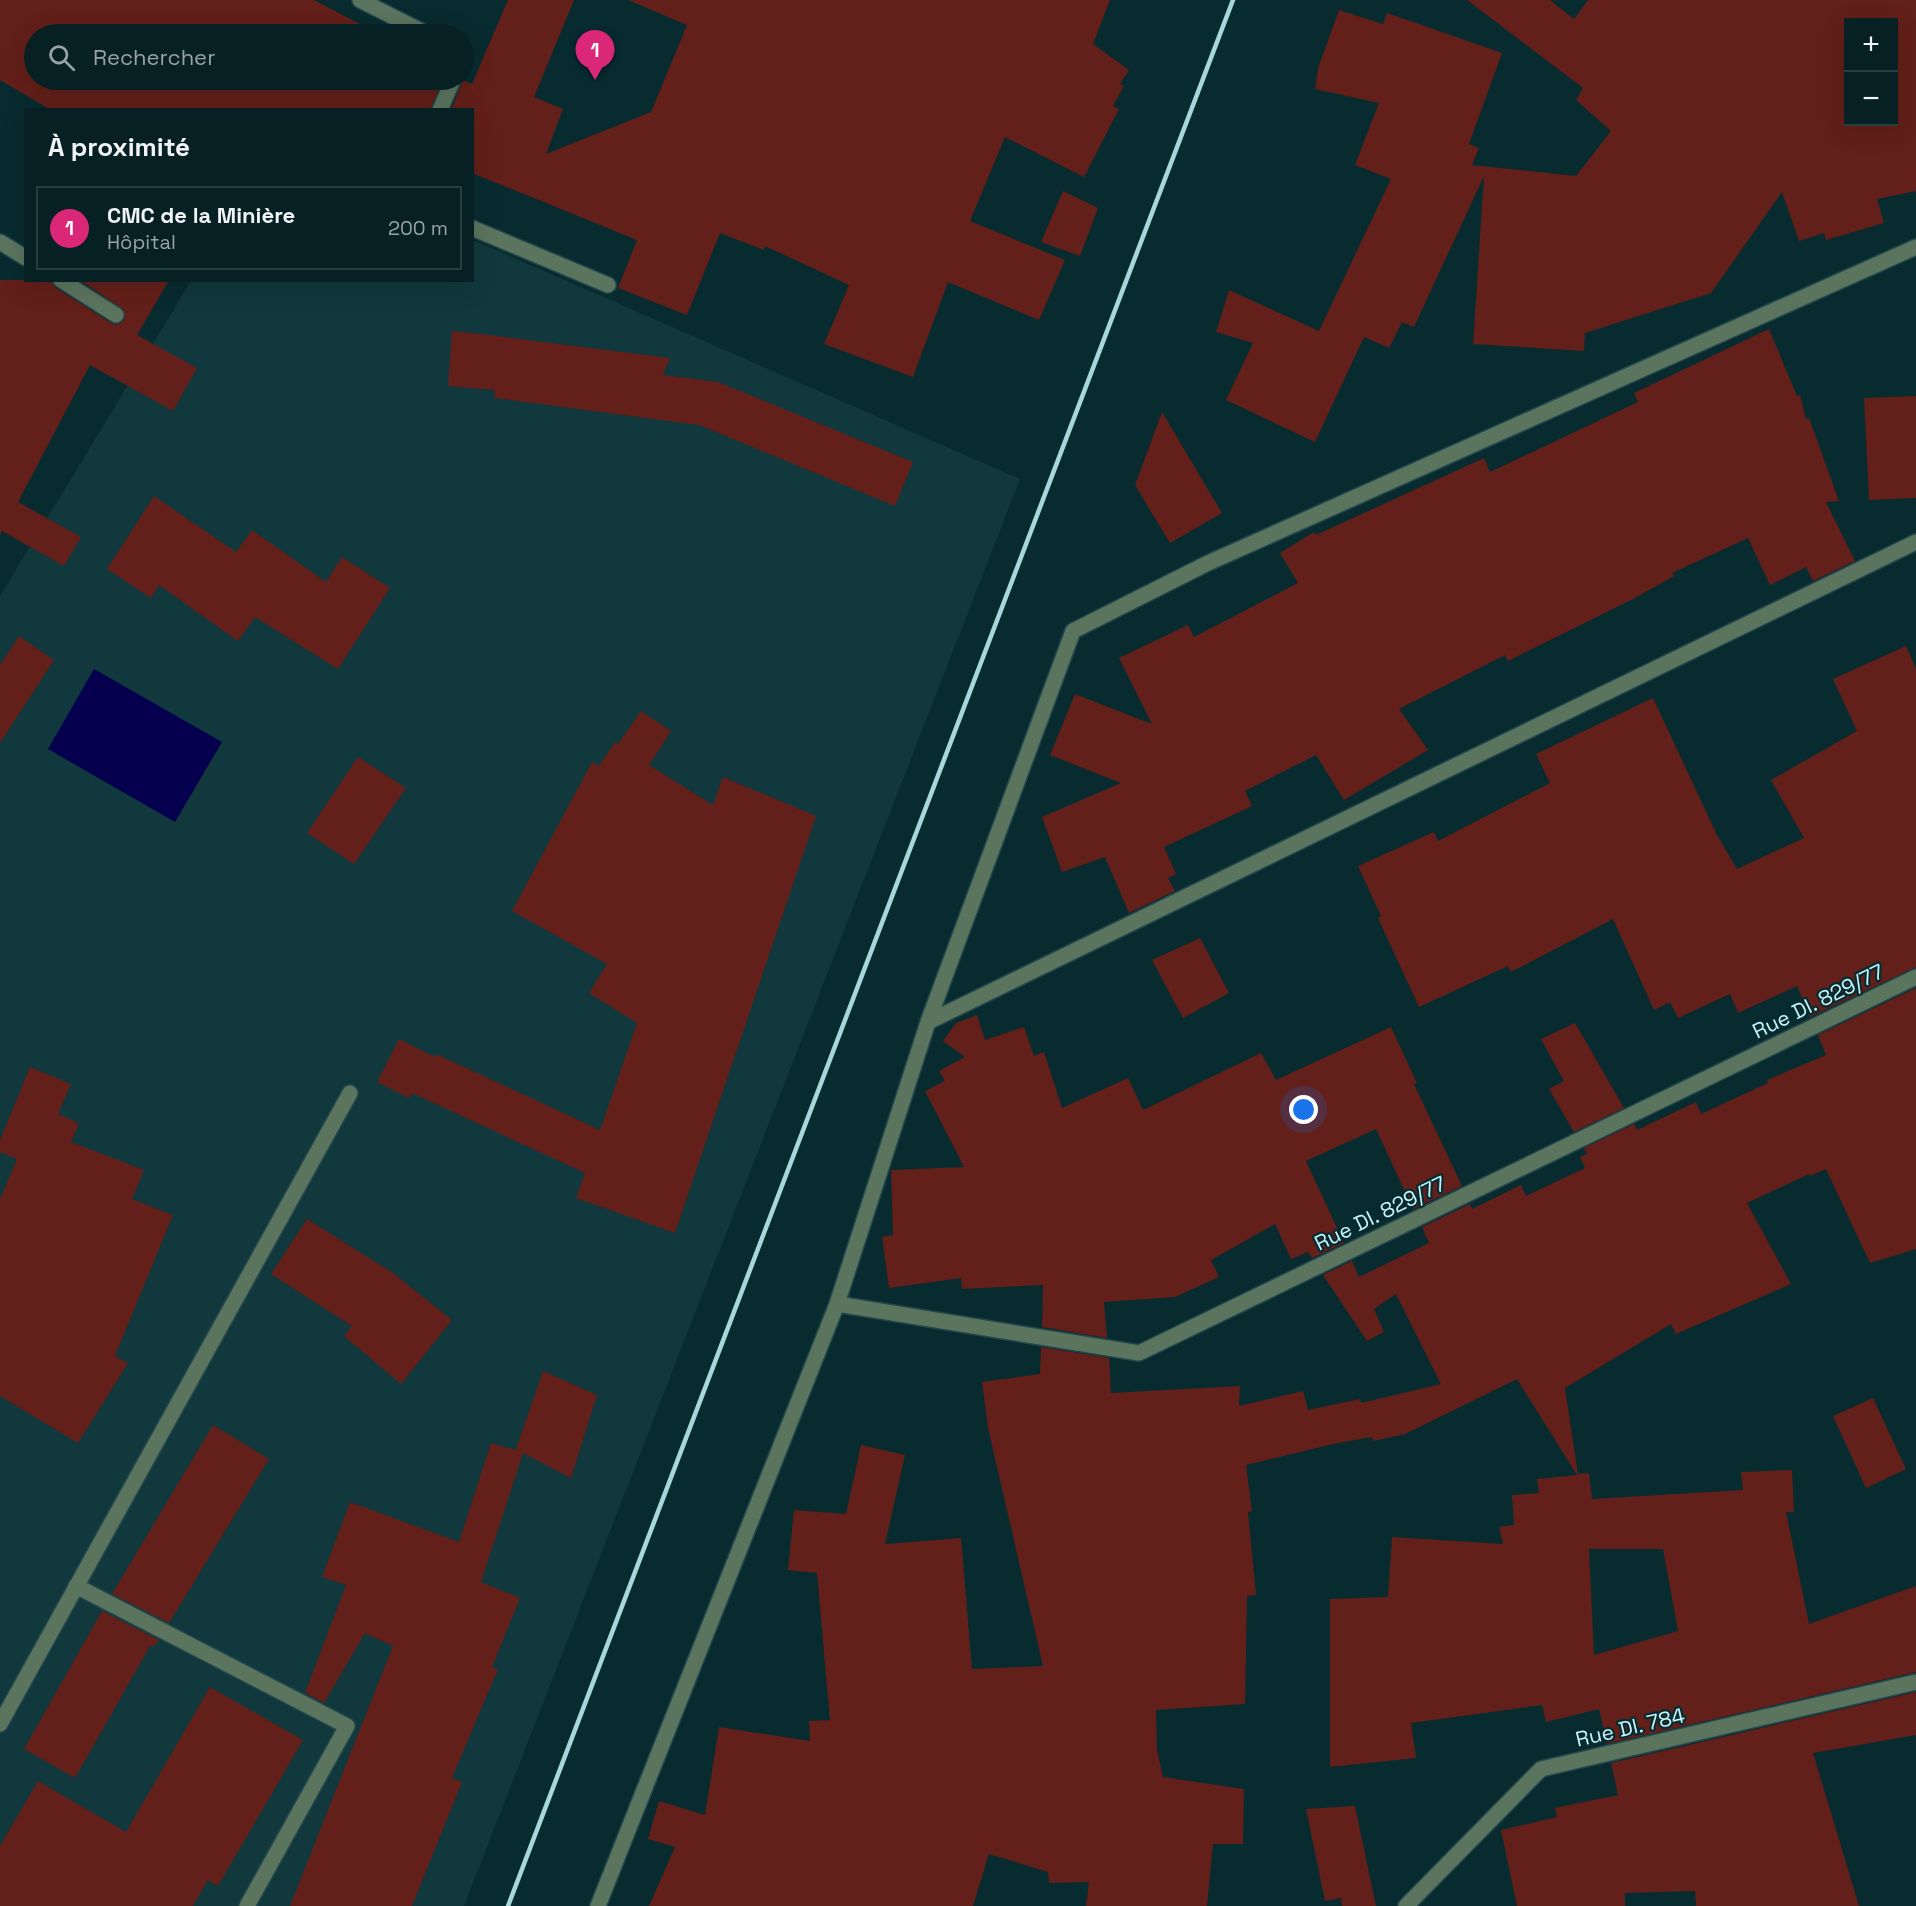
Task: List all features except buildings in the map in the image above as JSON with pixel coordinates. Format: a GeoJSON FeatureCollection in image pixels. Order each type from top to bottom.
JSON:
{"type":"FeatureCollection","features":[{"type":"Feature","properties":{"kind":"street"},"geometry":{"type":"LineString","coordinates":[[360,0],[407,24]]}},
{"type":"Feature","properties":{"kind":"street"},"geometry":{"type":"LineString","coordinates":[[441,108],[449,90]]}},
{"type":"Feature","properties":{"kind":"street"},"geometry":{"type":"LineString","coordinates":[[474,229],[608,285]]}},
{"type":"Feature","properties":{"kind":"street"},"geometry":{"type":"LineString","coordinates":[[0,242],[24,257]]}},
{"type":"Feature","properties":{"kind":"street"},"geometry":{"type":"LineString","coordinates":[[598,1906],[837,1304],[928,1023],[1073,631],[1208,563],[1916,247]]}},
{"type":"Feature","properties":{"kind":"street"},"geometry":{"type":"LineString","coordinates":[[64,282],[116,315]]}},
{"type":"Feature","properties":{"kind":"street"},"geometry":{"type":"LineString","coordinates":[[928,1023],[1916,542]]}},
{"type":"Feature","properties":{"kind":"street","name":"Rue DI. 829/77"},"geometry":{"type":"LineString","coordinates":[[837,1304],[1139,1353],[1916,977]]}},
{"type":"Feature","properties":{"kind":"street"},"geometry":{"type":"LineString","coordinates":[[0,1724],[350,1093]]}},
{"type":"Feature","properties":{"kind":"street"},"geometry":{"type":"LineString","coordinates":[[76,1586],[347,1725],[247,1906]]}},
{"type":"Feature","properties":{"kind":"street","name":"Rue DI. 784"},"geometry":{"type":"LineString","coordinates":[[1406,1906],[1541,1769],[1916,1682]]}},
{"type":"Feature","properties":{"kind":"shaded area"},"geometry":{"type":"Polygon","coordinates":[[[474,240],[1020,479],[464,1906],[0,1906],[0,596],[190,282],[474,282],[474,240]]]}},
{"type":"Feature","properties":{"kind":"shaded area"},"geometry":{"type":"Polygon","coordinates":[[[94,669],[222,742],[175,822],[48,749],[94,669]]]}},
{"type":"Feature","properties":{"kind":"railway"},"geometry":{"type":"LineString","coordinates":[[508,1906],[1233,0]]}},
{"type":"Feature","properties":{"kind":"place","name":"CMC de la Minière"},"geometry":{"type":"Point","coordinates":[595,80]}}]}
